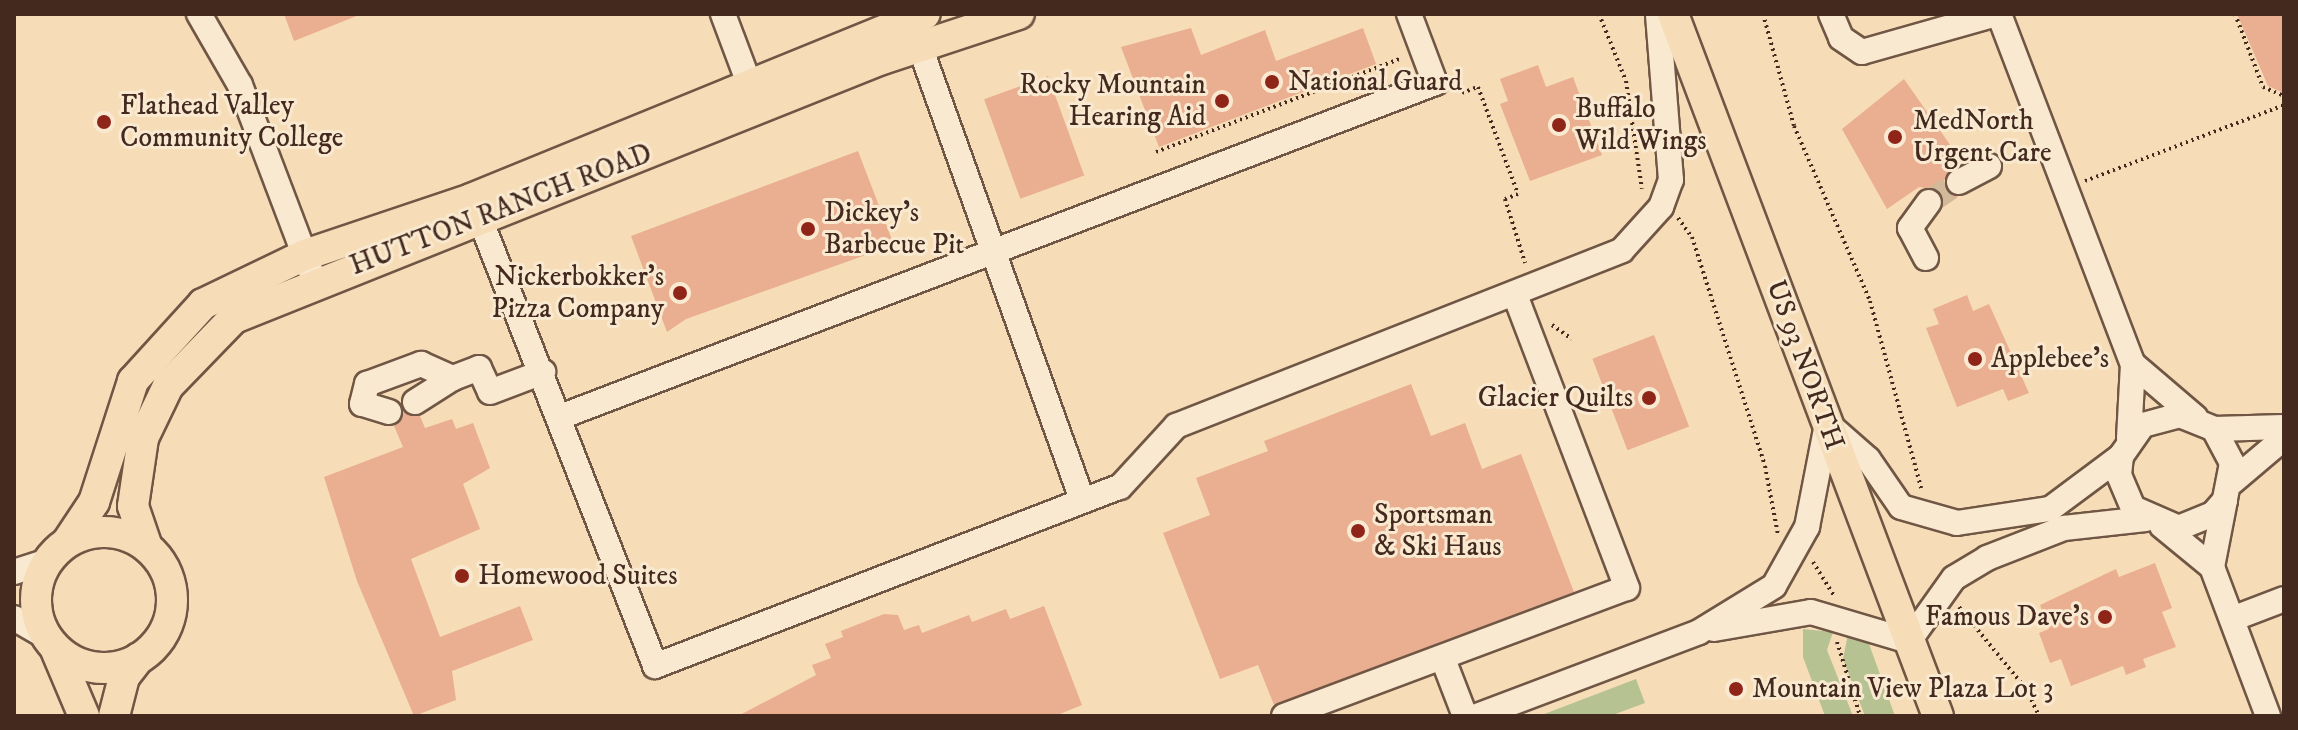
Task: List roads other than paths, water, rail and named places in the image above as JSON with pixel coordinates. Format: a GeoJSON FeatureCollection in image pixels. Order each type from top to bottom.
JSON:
{"type":"FeatureCollection","features":[{"type":"Feature","properties":{"kind":"main road","name":"HUTTON RANCH ROAD"},"geometry":{"type":"LineString","coordinates":[[57,551],[90,513],[122,406],[151,354],[203,304],[310,269],[1019,14]]}},
{"type":"Feature","properties":{"kind":"main road","name":"US 93 NORTH"},"geometry":{"type":"LineString","coordinates":[[1673,14],[1938,716]]}},
{"type":"Feature","properties":{"kind":"main road","name":"HUTTON RANCH ROAD"},"geometry":{"type":"LineString","coordinates":[[477,209],[749,83],[914,16]]}},
{"type":"Feature","properties":{"kind":"main road","name":"HUTTON RANCH ROAD"},"geometry":{"type":"LineString","coordinates":[[147,547],[133,483],[168,386],[224,325],[310,269]]}},
{"type":"Feature","properties":{"kind":"main road"},"geometry":{"type":"LineString","coordinates":[[84,716],[48,640],[35,598],[57,551],[109,531],[147,547],[162,562],[173,603],[158,643],[139,658],[124,677],[114,716]]}},
{"type":"Feature","properties":{"kind":"main road"},"geometry":{"type":"LineString","coordinates":[[48,640],[99,669],[139,658]]}},
{"type":"Feature","properties":{"kind":"lane"},"geometry":{"type":"LineString","coordinates":[[199,14],[240,85],[310,269]]}},
{"type":"Feature","properties":{"kind":"lane"},"geometry":{"type":"LineString","coordinates":[[723,14],[749,83]]}},
{"type":"Feature","properties":{"kind":"lane"},"geometry":{"type":"LineString","coordinates":[[560,417],[1435,83],[1409,14]]}},
{"type":"Feature","properties":{"kind":"lane"},"geometry":{"type":"LineString","coordinates":[[477,209],[655,666],[1120,487],[1176,426],[1622,250],[1661,207],[1671,180],[1658,14]]}},
{"type":"Feature","properties":{"kind":"lane"},"geometry":{"type":"LineString","coordinates":[[1831,14],[1841,38],[1862,52],[1935,27],[1939,36],[1998,14],[2133,364],[2124,493],[2154,523],[2212,567],[2268,716]]}},
{"type":"Feature","properties":{"kind":"lane"},"geometry":{"type":"LineString","coordinates":[[914,16],[921,49],[990,253],[1083,501]]}},
{"type":"Feature","properties":{"kind":"lane"},"geometry":{"type":"LineString","coordinates":[[1959,182],[1989,166]]}},
{"type":"Feature","properties":{"kind":"lane"},"geometry":{"type":"LineString","coordinates":[[1926,258],[1910,228],[1929,202]]}},
{"type":"Feature","properties":{"kind":"lane"},"geometry":{"type":"LineString","coordinates":[[1284,716],[1627,588],[1523,289]]}},
{"type":"Feature","properties":{"kind":"lane"},"geometry":{"type":"LineString","coordinates":[[389,412],[362,404],[367,384],[421,364],[453,378]]}},
{"type":"Feature","properties":{"kind":"lane"},"geometry":{"type":"LineString","coordinates":[[2133,364],[2206,424],[2232,463],[2212,567]]}},
{"type":"Feature","properties":{"kind":"lane"},"geometry":{"type":"LineString","coordinates":[[415,402],[453,378],[479,368],[490,392],[543,372]]}},
{"type":"Feature","properties":{"kind":"lane"},"geometry":{"type":"LineString","coordinates":[[1699,632],[1774,586],[1796,552],[1827,424],[1868,459],[1901,507],[1957,523],[1993,523],[2050,509],[2160,417],[2206,424],[2284,427]]}},
{"type":"Feature","properties":{"kind":"lane"},"geometry":{"type":"LineString","coordinates":[[1477,716],[1699,632],[1811,612],[1840,617],[1909,641],[1954,578],[1987,558],[2064,528],[2196,524],[2284,438]]}},
{"type":"Feature","properties":{"kind":"lane"},"geometry":{"type":"LineString","coordinates":[[14,572],[57,551]]}},
{"type":"Feature","properties":{"kind":"lane"},"geometry":{"type":"LineString","coordinates":[[2232,619],[2284,599]]}},
{"type":"Feature","properties":{"kind":"lane"},"geometry":{"type":"LineString","coordinates":[[14,618],[48,640]]}},
{"type":"Feature","properties":{"kind":"lane"},"geometry":{"type":"LineString","coordinates":[[1443,659],[1465,716]]}},
{"type":"Feature","properties":{"kind":"tunnel"},"geometry":{"type":"LineString","coordinates":[[1929,202],[1959,182]]}},
{"type":"Feature","properties":{"kind":"place","name":"National Guard"},"geometry":{"type":"Point","coordinates":[1272,82]}},
{"type":"Feature","properties":{"kind":"place","name":"Rocky Mountain Hearing Aid"},"geometry":{"type":"Point","coordinates":[1222,101]}},
{"type":"Feature","properties":{"kind":"place","name":"Flathead Valley Community College"},"geometry":{"type":"Point","coordinates":[104,122]}},
{"type":"Feature","properties":{"kind":"place","name":"Buffalo Wild Wings"},"geometry":{"type":"Point","coordinates":[1559,125]}},
{"type":"Feature","properties":{"kind":"place","name":"MedNorth Urgent Care"},"geometry":{"type":"Point","coordinates":[1895,137]}},
{"type":"Feature","properties":{"kind":"place","name":"Dickey's Barbecue Pit"},"geometry":{"type":"Point","coordinates":[808,229]}},
{"type":"Feature","properties":{"kind":"place","name":"Nickerbokker's Pizza Company"},"geometry":{"type":"Point","coordinates":[680,293]}},
{"type":"Feature","properties":{"kind":"place","name":"Applebee's"},"geometry":{"type":"Point","coordinates":[1975,359]}},
{"type":"Feature","properties":{"kind":"place","name":"Glacier Quilts"},"geometry":{"type":"Point","coordinates":[1649,398]}},
{"type":"Feature","properties":{"kind":"place","name":"Sportsman & Ski Haus"},"geometry":{"type":"Point","coordinates":[1358,531]}},
{"type":"Feature","properties":{"kind":"place","name":"Homewood Suites"},"geometry":{"type":"Point","coordinates":[462,576]}},
{"type":"Feature","properties":{"kind":"place","name":"Famous Dave's"},"geometry":{"type":"Point","coordinates":[2105,617]}},
{"type":"Feature","properties":{"kind":"place","name":"Mountain View Plaza Lot 3"},"geometry":{"type":"Point","coordinates":[1736,689]}}]}
